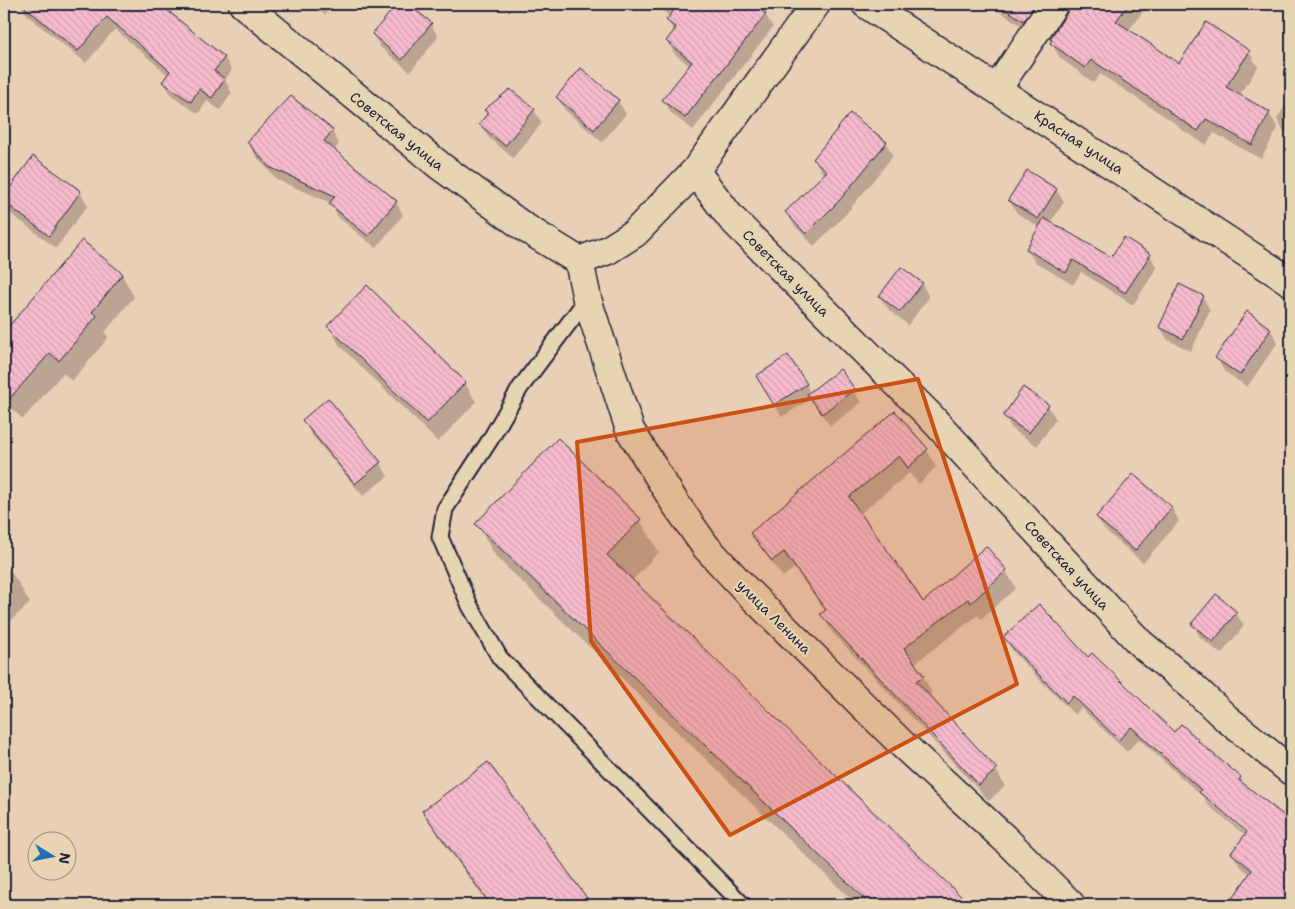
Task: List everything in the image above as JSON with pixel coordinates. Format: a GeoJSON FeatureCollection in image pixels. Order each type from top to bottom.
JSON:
{"type":"FeatureCollection","features":[{"type":"Feature","properties":{"kind":"street","name":"Советская улица"},"geometry":{"type":"LineString","coordinates":[[243,4],[440,166],[524,227],[579,261]]}},
{"type":"Feature","properties":{"kind":"street"},"geometry":{"type":"LineString","coordinates":[[579,261],[608,250],[636,233],[695,171],[816,4]]}},
{"type":"Feature","properties":{"kind":"street","name":"Красная улица"},"geometry":{"type":"LineString","coordinates":[[866,4],[1291,282]]}},
{"type":"Feature","properties":{"kind":"street"},"geometry":{"type":"LineString","coordinates":[[997,89],[1054,4]]}},
{"type":"Feature","properties":{"kind":"street","name":"Советская улица"},"geometry":{"type":"LineString","coordinates":[[695,171],[731,218],[930,416],[1140,643],[1192,686],[1226,718],[1291,771]]}},
{"type":"Feature","properties":{"kind":"street","name":"улица Ленина"},"geometry":{"type":"LineString","coordinates":[[579,261],[587,299],[630,430],[674,503],[706,547],[746,590],[903,745],[1004,838],[1071,905]]}},
{"type":"Feature","properties":{"kind":"lane"},"geometry":{"type":"LineString","coordinates":[[587,299],[520,388],[490,440],[445,509],[440,537],[470,606],[500,658],[743,905]]}},
{"type":"Feature","properties":{"kind":"highlighted area"},"geometry":{"type":"Polygon","coordinates":[[[918,379],[1017,684],[730,835],[591,641],[577,442],[918,379]]]}},
{"type":"Feature","properties":{"kind":"building"},"geometry":{"type":"Polygon","coordinates":[[[21,4],[160,4],[225,57],[214,71],[225,79],[212,98],[199,89],[191,102],[162,82],[170,71],[107,17],[78,51],[21,4]]]}},
{"type":"Feature","properties":{"kind":"building"},"geometry":{"type":"Polygon","coordinates":[[[397,4],[408,4],[432,23],[402,60],[372,34],[397,4]]]}},
{"type":"Feature","properties":{"kind":"building"},"geometry":{"type":"Polygon","coordinates":[[[679,4],[754,4],[766,14],[685,118],[662,100],[692,62],[666,41],[676,28],[666,20],[679,4]]]}},
{"type":"Feature","properties":{"kind":"building"},"geometry":{"type":"Polygon","coordinates":[[[997,4],[1035,4],[1024,21],[997,4]]]}},
{"type":"Feature","properties":{"kind":"building"},"geometry":{"type":"Polygon","coordinates":[[[1069,4],[1129,4],[1116,21],[1179,63],[1206,22],[1250,51],[1226,87],[1270,112],[1252,145],[1206,119],[1198,131],[1091,60],[1085,68],[1050,43],[1052,40],[1050,39],[1067,13],[1069,4]]]}},
{"type":"Feature","properties":{"kind":"building"},"geometry":{"type":"Polygon","coordinates":[[[581,68],[619,100],[594,130],[556,97],[581,68]]]}},
{"type":"Feature","properties":{"kind":"building"},"geometry":{"type":"Polygon","coordinates":[[[510,89],[535,109],[505,146],[479,124],[488,113],[484,110],[510,89]]]}},
{"type":"Feature","properties":{"kind":"building"},"geometry":{"type":"Polygon","coordinates":[[[291,96],[333,130],[324,141],[397,201],[368,236],[329,204],[335,196],[269,167],[247,142],[291,96]]]}},
{"type":"Feature","properties":{"kind":"building"},"geometry":{"type":"Polygon","coordinates":[[[850,113],[887,142],[839,201],[806,234],[785,212],[827,171],[813,159],[850,113]]]}},
{"type":"Feature","properties":{"kind":"building"},"geometry":{"type":"Polygon","coordinates":[[[33,156],[81,191],[49,236],[4,202],[4,196],[33,156]]]}},
{"type":"Feature","properties":{"kind":"building"},"geometry":{"type":"Polygon","coordinates":[[[1027,170],[1057,189],[1038,219],[1008,200],[1027,170]]]}},
{"type":"Feature","properties":{"kind":"building"},"geometry":{"type":"Polygon","coordinates":[[[1044,218],[1111,257],[1124,237],[1151,254],[1125,293],[1073,260],[1066,273],[1026,249],[1044,218]]]}},
{"type":"Feature","properties":{"kind":"building"},"geometry":{"type":"Polygon","coordinates":[[[82,240],[123,274],[92,312],[97,316],[59,361],[50,353],[4,405],[4,332],[82,240]]]}},
{"type":"Feature","properties":{"kind":"building"},"geometry":{"type":"Polygon","coordinates":[[[901,267],[923,283],[900,312],[879,296],[901,267]]]}},
{"type":"Feature","properties":{"kind":"building"},"geometry":{"type":"Polygon","coordinates":[[[1179,284],[1204,296],[1183,339],[1159,327],[1179,284]]]}},
{"type":"Feature","properties":{"kind":"building"},"geometry":{"type":"Polygon","coordinates":[[[367,285],[466,382],[427,423],[327,326],[367,285]]]}},
{"type":"Feature","properties":{"kind":"building"},"geometry":{"type":"Polygon","coordinates":[[[1247,311],[1271,329],[1240,375],[1215,358],[1247,311]]]}},
{"type":"Feature","properties":{"kind":"building"},"geometry":{"type":"Polygon","coordinates":[[[788,355],[807,384],[774,405],[756,376],[788,355]]]}},
{"type":"Feature","properties":{"kind":"building"},"geometry":{"type":"Polygon","coordinates":[[[840,369],[855,389],[822,414],[807,394],[840,369]]]}},
{"type":"Feature","properties":{"kind":"building"},"geometry":{"type":"Polygon","coordinates":[[[1023,387],[1049,405],[1029,433],[1003,416],[1023,387]]]}},
{"type":"Feature","properties":{"kind":"building"},"geometry":{"type":"Polygon","coordinates":[[[328,398],[381,462],[355,484],[302,420],[328,398]]]}},
{"type":"Feature","properties":{"kind":"building"},"geometry":{"type":"Polygon","coordinates":[[[895,411],[928,449],[908,468],[899,456],[849,497],[923,602],[986,546],[1007,570],[971,603],[968,599],[904,648],[924,676],[916,681],[997,769],[979,785],[820,614],[826,610],[784,552],[772,561],[750,533],[895,411]]]}},
{"type":"Feature","properties":{"kind":"building"},"geometry":{"type":"Polygon","coordinates":[[[558,438],[641,519],[607,555],[970,905],[871,905],[475,524],[558,438]]]}},
{"type":"Feature","properties":{"kind":"building"},"geometry":{"type":"Polygon","coordinates":[[[1133,474],[1172,507],[1135,551],[1096,517],[1133,474]]]}},
{"type":"Feature","properties":{"kind":"building"},"geometry":{"type":"Polygon","coordinates":[[[1216,594],[1237,612],[1213,642],[1191,624],[1216,594]]]}},
{"type":"Feature","properties":{"kind":"building"},"geometry":{"type":"Polygon","coordinates":[[[1039,604],[1088,657],[1092,653],[1174,732],[1181,724],[1241,777],[1239,780],[1291,821],[1291,905],[1228,905],[1252,870],[1231,853],[1247,832],[1199,792],[1201,790],[1131,727],[1119,740],[1073,696],[1067,703],[1003,637],[1039,604]]]}},
{"type":"Feature","properties":{"kind":"building"},"geometry":{"type":"Polygon","coordinates":[[[488,762],[592,905],[491,905],[422,811],[488,762]]]}}]}
